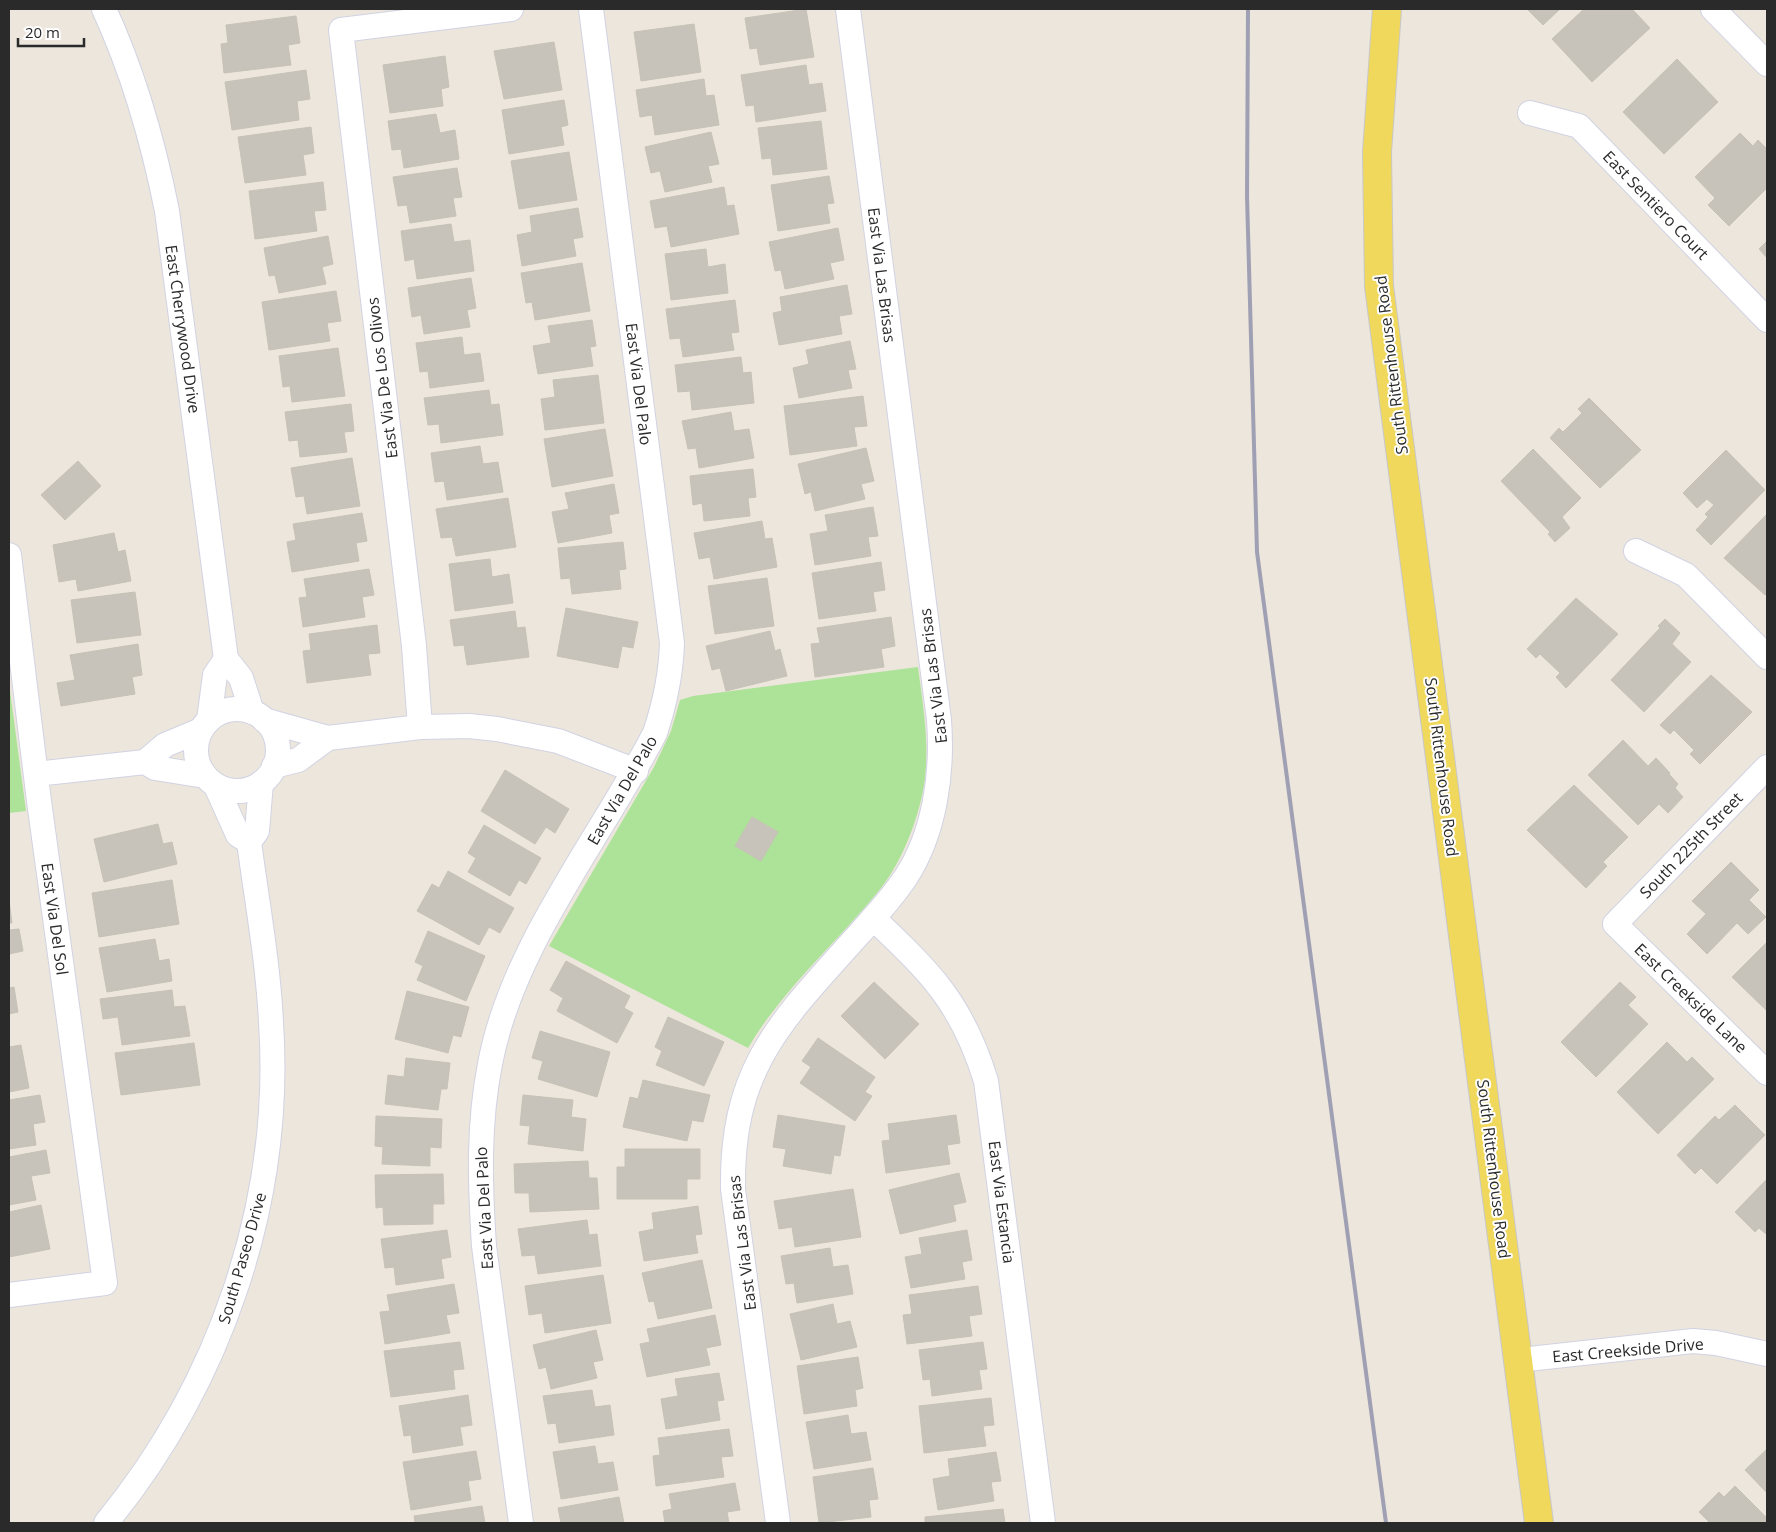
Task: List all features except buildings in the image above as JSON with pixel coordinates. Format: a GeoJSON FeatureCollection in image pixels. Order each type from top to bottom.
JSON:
{"type":"FeatureCollection","features":[{"type":"Feature","properties":{"kind":"main road","name":"South Rittenhouse Road"},"geometry":{"type":"LineString","coordinates":[[1387,9],[1377,152],[1380,286],[1539,1523]]}},
{"type":"Feature","properties":{"kind":"street","name":"East Cherrywood Drive"},"geometry":{"type":"LineString","coordinates":[[104,9],[142,104],[158,163],[167,211],[226,659]]}},
{"type":"Feature","properties":{"kind":"street","name":"East Via De Los Olivos"},"geometry":{"type":"LineString","coordinates":[[420,727],[414,646],[341,30],[511,9]]}},
{"type":"Feature","properties":{"kind":"street","name":"East Via Del Palo"},"geometry":{"type":"LineString","coordinates":[[521,1523],[484,1246],[479,1163],[484,1096],[490,1063],[500,1028],[528,955],[543,925],[636,771],[655,734],[666,702],[672,643],[590,9]]}},
{"type":"Feature","properties":{"kind":"street","name":"East Via Las Brisas"},"geometry":{"type":"LineString","coordinates":[[778,1523],[733,1189],[733,1158],[736,1130],[755,1068],[770,1039],[794,1007],[873,918],[906,877],[921,847],[939,782],[942,751],[940,720],[848,9]]}},
{"type":"Feature","properties":{"kind":"street"},"geometry":{"type":"LineString","coordinates":[[1713,9],[1767,64]]}},
{"type":"Feature","properties":{"kind":"street","name":"East Sentiero Court"},"geometry":{"type":"LineString","coordinates":[[1530,113],[1579,126],[1767,320]]}},
{"type":"Feature","properties":{"kind":"street"},"geometry":{"type":"LineString","coordinates":[[1636,551],[1686,575],[1767,657]]}},
{"type":"Feature","properties":{"kind":"street","name":"East Via Del Sol"},"geometry":{"type":"LineString","coordinates":[[9,555],[36,774],[105,1283],[9,1295]]}},
{"type":"Feature","properties":{"kind":"street"},"geometry":{"type":"LineString","coordinates":[[226,659],[241,678],[258,716],[271,728],[278,747],[261,803],[257,831],[249,842],[238,835],[196,753],[205,725],[215,675],[226,659]]}},
{"type":"Feature","properties":{"kind":"street"},"geometry":{"type":"LineString","coordinates":[[36,774],[145,762],[166,745],[230,710],[258,716],[328,738],[420,727],[469,726],[528,734],[590,752],[636,771]]}},
{"type":"Feature","properties":{"kind":"street"},"geometry":{"type":"LineString","coordinates":[[145,762],[155,768],[211,781],[239,791],[251,789],[268,775],[298,760],[328,738]]}},
{"type":"Feature","properties":{"kind":"street","name":"South 225th Street"},"geometry":{"type":"LineString","coordinates":[[1615,924],[1767,767]]}},
{"type":"Feature","properties":{"kind":"street","name":"South Paseo Drive"},"geometry":{"type":"LineString","coordinates":[[106,1523],[131,1493],[160,1450],[202,1374],[222,1331],[261,1199],[271,1111],[272,1024],[249,842]]}},
{"type":"Feature","properties":{"kind":"street","name":"East Via Estancia"},"geometry":{"type":"LineString","coordinates":[[873,918],[920,962],[945,992],[964,1022],[986,1081],[1043,1523]]}},
{"type":"Feature","properties":{"kind":"street","name":"East Creekside Lane"},"geometry":{"type":"LineString","coordinates":[[1615,924],[1767,1073]]}},
{"type":"Feature","properties":{"kind":"street","name":"East Creekside Drive"},"geometry":{"type":"LineString","coordinates":[[1519,1360],[1693,1341],[1716,1343],[1767,1354]]}},
{"type":"Feature","properties":{"kind":"green space"},"geometry":{"type":"Polygon","coordinates":[[[918,667],[925,728],[925,780],[918,813],[906,846],[890,876],[881,888],[794,985],[762,1026],[748,1048],[549,946],[654,767],[671,731],[680,700],[693,696],[918,667]]]}},
{"type":"Feature","properties":{"kind":"green space"},"geometry":{"type":"Polygon","coordinates":[[[9,683],[26,811],[9,813],[9,683]]]}},
{"type":"Feature","properties":{"kind":"railway"},"geometry":{"type":"LineString","coordinates":[[1248,9],[1247,196],[1257,552],[1386,1523]]}}]}
